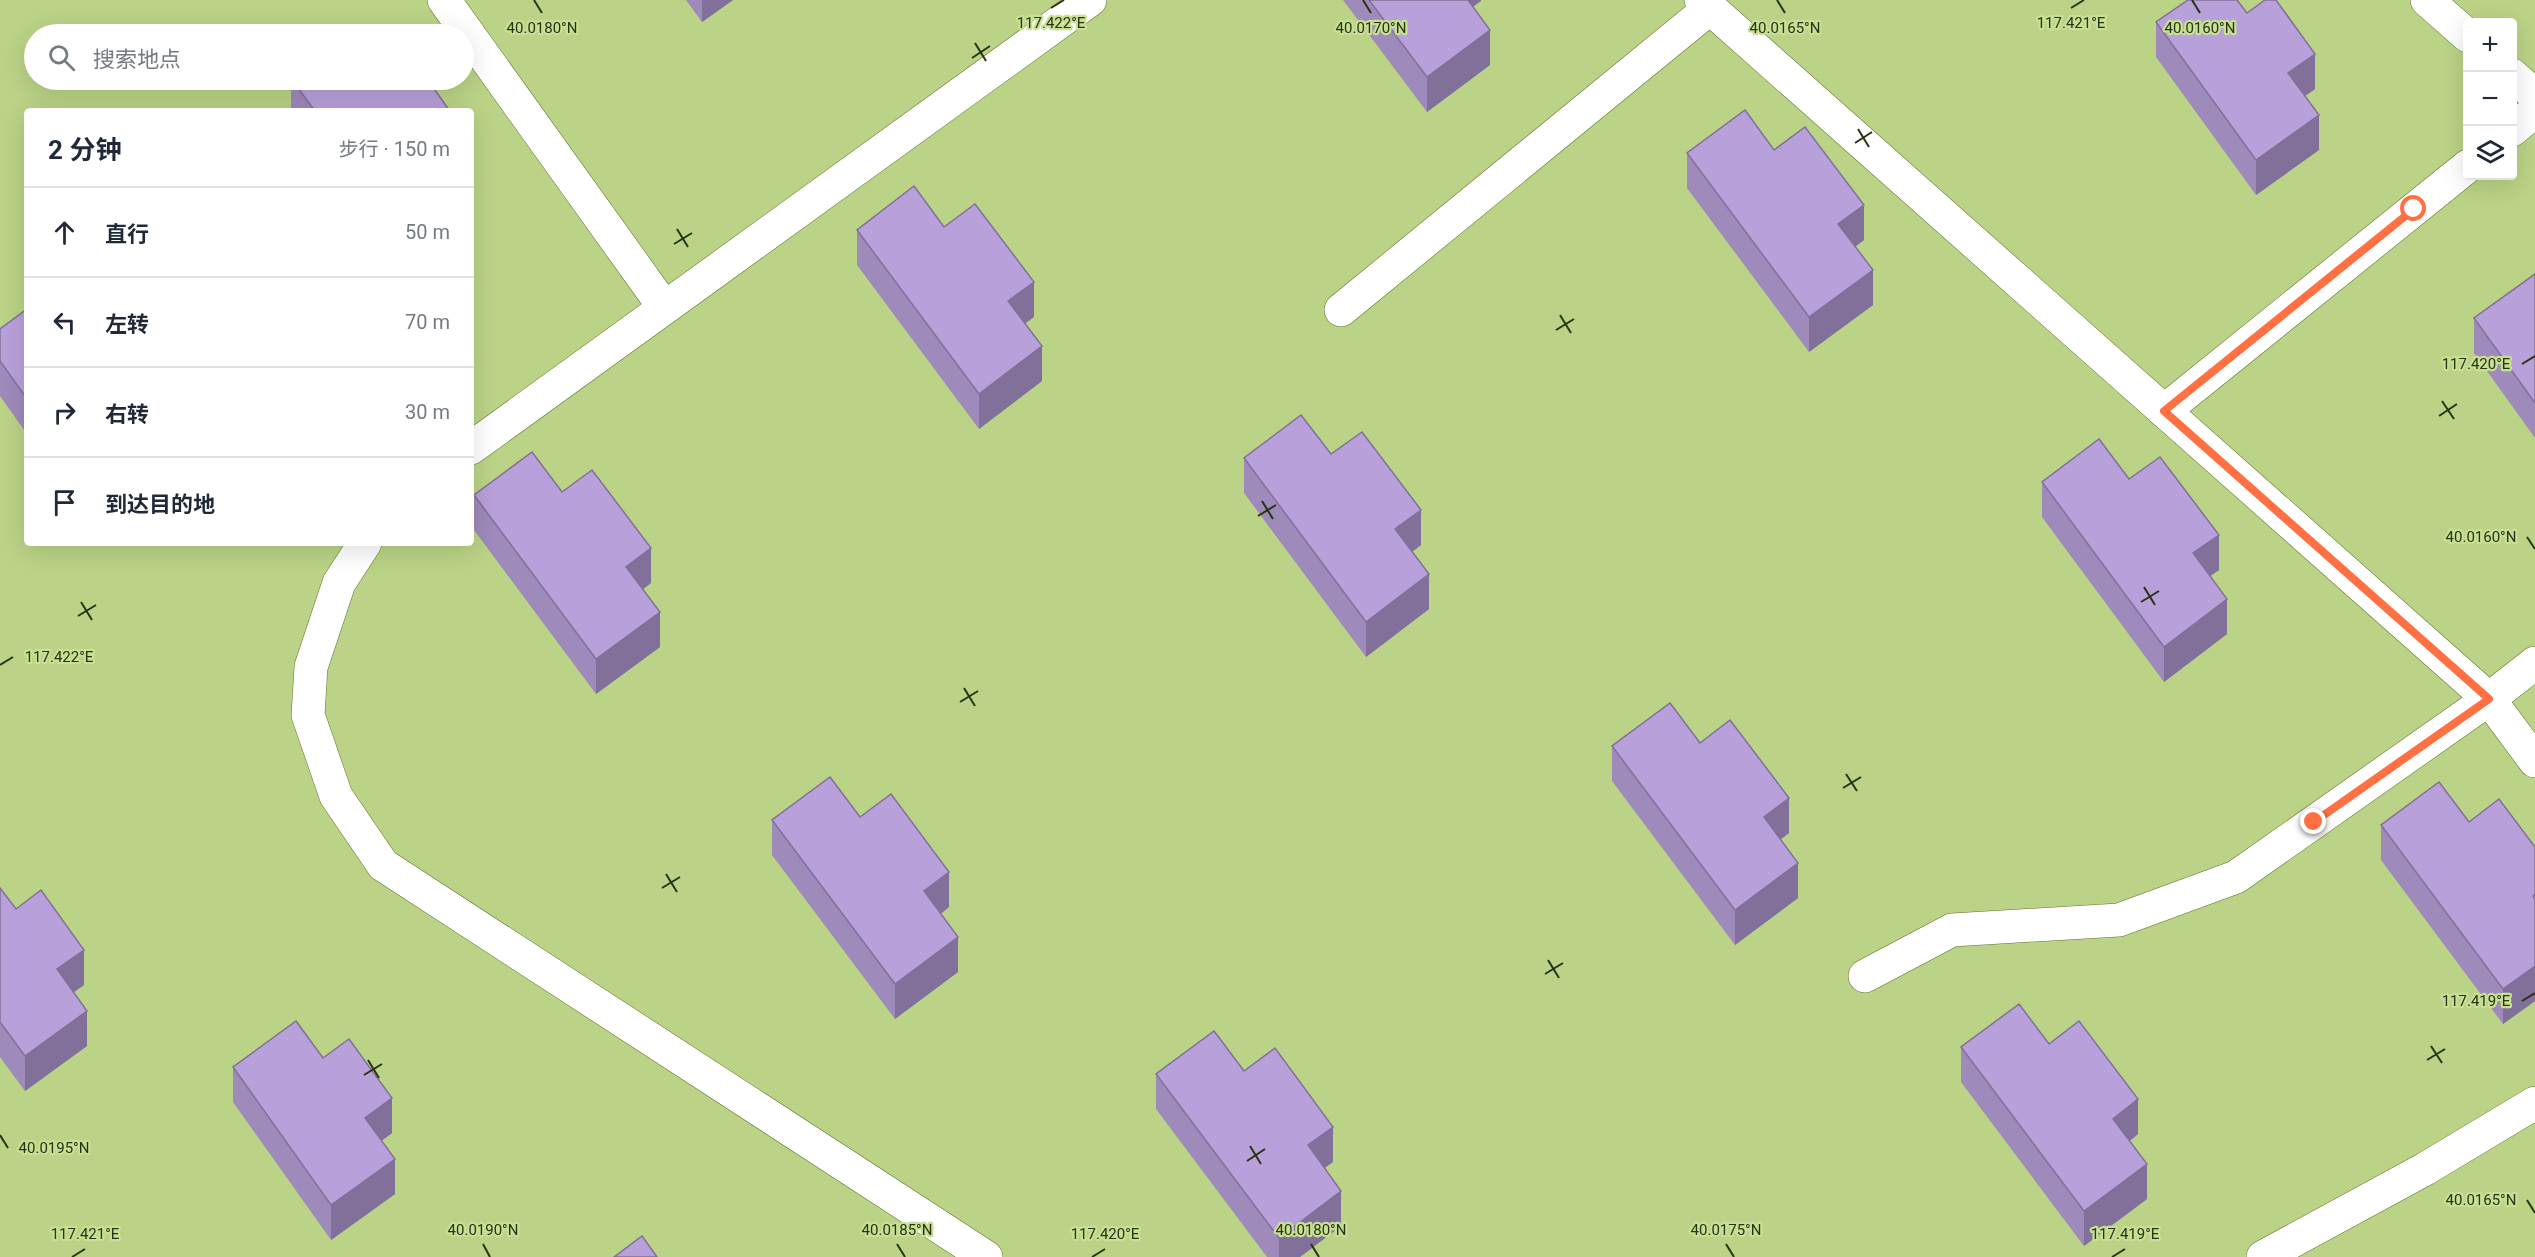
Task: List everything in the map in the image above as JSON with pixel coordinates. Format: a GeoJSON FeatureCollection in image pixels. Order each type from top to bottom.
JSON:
{"type":"FeatureCollection","features":[{"type":"Feature","properties":{"kind":"street"},"geometry":{"type":"LineString","coordinates":[[444,0],[461,24]]}},
{"type":"Feature","properties":{"kind":"street"},"geometry":{"type":"LineString","coordinates":[[474,446],[1090,0]]}},
{"type":"Feature","properties":{"kind":"street"},"geometry":{"type":"LineString","coordinates":[[2427,0],[2463,32]]}},
{"type":"Feature","properties":{"kind":"street"},"geometry":{"type":"LineString","coordinates":[[1341,310],[1705,4],[2489,699],[2535,761]]}},
{"type":"Feature","properties":{"kind":"street"},"geometry":{"type":"LineString","coordinates":[[474,42],[664,307]]}},
{"type":"Feature","properties":{"kind":"street"},"geometry":{"type":"LineString","coordinates":[[2517,79],[2535,95]]}},
{"type":"Feature","properties":{"kind":"street"},"geometry":{"type":"LineString","coordinates":[[2517,126],[2535,111]]}},
{"type":"Feature","properties":{"kind":"street"},"geometry":{"type":"LineString","coordinates":[[2164,411],[2463,170]]}},
{"type":"Feature","properties":{"kind":"street"},"geometry":{"type":"LineString","coordinates":[[363,546],[339,583],[311,667],[308,715],[336,796],[383,865],[986,1257]]}},
{"type":"Feature","properties":{"kind":"street"},"geometry":{"type":"LineString","coordinates":[[1865,976],[1952,930],[2119,920],[2236,877],[2489,699],[2535,663]]}},
{"type":"Feature","properties":{"kind":"street"},"geometry":{"type":"LineString","coordinates":[[2263,1257],[2425,1169],[2535,1103]]}},
{"type":"Feature","properties":{"kind":"building"},"geometry":{"type":"Polygon","coordinates":[[[1369,0],[1468,0],[1490,30],[1427,77],[1369,0]]]}},
{"type":"Feature","properties":{"kind":"building"},"geometry":{"type":"Polygon","coordinates":[[[2188,0],[2237,0],[2247,13],[2265,0],[2276,0],[2315,54],[2288,73],[2319,115],[2256,160],[2156,22],[2188,0]]]}},
{"type":"Feature","properties":{"kind":"building"},"geometry":{"type":"Polygon","coordinates":[[[299,90],[435,90],[448,108],[313,108],[299,90]]]}},
{"type":"Feature","properties":{"kind":"building"},"geometry":{"type":"Polygon","coordinates":[[[1745,110],[1774,150],[1805,127],[1864,205],[1838,224],[1873,270],[1809,317],[1687,153],[1745,110]]]}},
{"type":"Feature","properties":{"kind":"building"},"geometry":{"type":"Polygon","coordinates":[[[914,186],[944,227],[975,204],[1034,282],[1008,301],[1042,346],[979,394],[857,230],[914,186]]]}},
{"type":"Feature","properties":{"kind":"building"},"geometry":{"type":"Polygon","coordinates":[[[2535,274],[2535,403],[2474,318],[2535,274]]]}},
{"type":"Feature","properties":{"kind":"building"},"geometry":{"type":"Polygon","coordinates":[[[24,311],[24,395],[0,361],[0,329],[24,311]]]}},
{"type":"Feature","properties":{"kind":"building"},"geometry":{"type":"Polygon","coordinates":[[[1301,415],[1331,454],[1362,432],[1421,510],[1395,529],[1429,574],[1366,622],[1244,458],[1301,415]]]}},
{"type":"Feature","properties":{"kind":"building"},"geometry":{"type":"Polygon","coordinates":[[[2099,439],[2129,479],[2160,457],[2219,535],[2193,553],[2227,599],[2164,647],[2042,482],[2099,439]]]}},
{"type":"Feature","properties":{"kind":"building"},"geometry":{"type":"Polygon","coordinates":[[[532,452],[562,492],[592,470],[651,548],[626,567],[660,612],[596,659],[474,495],[532,452]]]}},
{"type":"Feature","properties":{"kind":"building"},"geometry":{"type":"Polygon","coordinates":[[[1670,703],[1700,743],[1730,720],[1789,798],[1764,817],[1798,863],[1735,910],[1612,746],[1670,703]]]}},
{"type":"Feature","properties":{"kind":"building"},"geometry":{"type":"Polygon","coordinates":[[[830,777],[860,817],[891,794],[949,872],[924,891],[958,937],[895,984],[772,820],[830,777]]]}},
{"type":"Feature","properties":{"kind":"building"},"geometry":{"type":"Polygon","coordinates":[[[2439,782],[2469,822],[2499,799],[2535,847],[2535,894],[2533,896],[2535,900],[2535,966],[2503,989],[2381,825],[2439,782]]]}},
{"type":"Feature","properties":{"kind":"building"},"geometry":{"type":"Polygon","coordinates":[[[0,888],[16,909],[41,890],[84,950],[57,969],[87,1011],[25,1056],[0,1022],[0,888]]]}},
{"type":"Feature","properties":{"kind":"building"},"geometry":{"type":"Polygon","coordinates":[[[2019,1004],[2049,1044],[2079,1021],[2138,1099],[2113,1119],[2147,1164],[2084,1211],[1961,1047],[2019,1004]]]}},
{"type":"Feature","properties":{"kind":"building"},"geometry":{"type":"Polygon","coordinates":[[[296,1021],[323,1058],[349,1039],[392,1098],[365,1118],[395,1159],[331,1205],[233,1067],[296,1021]]]}},
{"type":"Feature","properties":{"kind":"building"},"geometry":{"type":"Polygon","coordinates":[[[1214,1031],[1244,1071],[1275,1048],[1333,1127],[1308,1145],[1341,1191],[1279,1238],[1156,1074],[1214,1031]]]}},
{"type":"Feature","properties":{"kind":"building"},"geometry":{"type":"Polygon","coordinates":[[[642,1236],[657,1257],[614,1257],[642,1236]]]}},
{"type":"Feature","properties":{"kind":"route"},"geometry":{"type":"LineString","coordinates":[[2314,822],[2489,699],[2164,411],[2414,209]]}}]}
